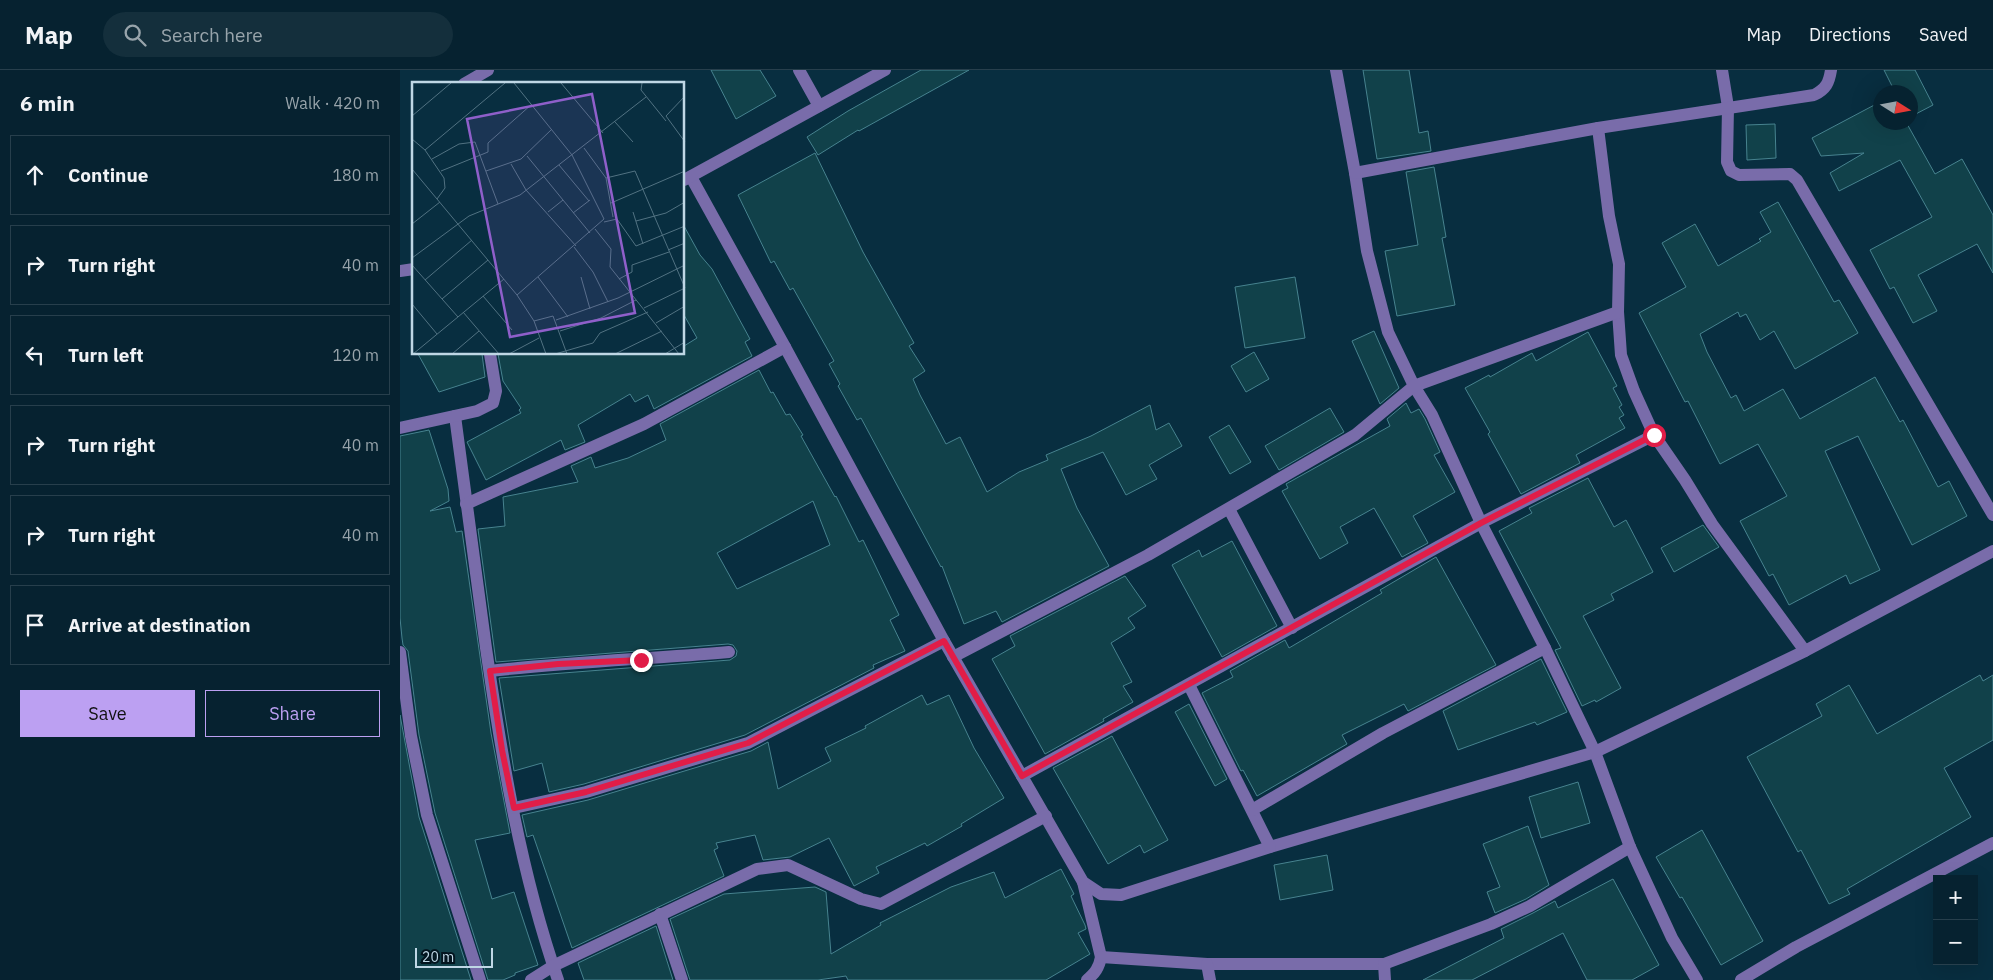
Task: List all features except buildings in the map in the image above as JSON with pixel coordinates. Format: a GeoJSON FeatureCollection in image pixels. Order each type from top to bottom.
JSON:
{"type":"FeatureCollection","features":[{"type":"Feature","properties":{"kind":"street"},"geometry":{"type":"LineString","coordinates":[[467,82],[488,70]]}},
{"type":"Feature","properties":{"kind":"street"},"geometry":{"type":"LineString","coordinates":[[799,70],[819,106]]}},
{"type":"Feature","properties":{"kind":"street"},"geometry":{"type":"LineString","coordinates":[[885,70],[687,179],[785,347],[944,641],[1083,882],[1100,957],[1099,965],[1087,980]]}},
{"type":"Feature","properties":{"kind":"street"},"geometry":{"type":"LineString","coordinates":[[1336,70],[1355,172],[1367,251],[1388,332],[1414,386],[1432,414],[1481,523],[1545,648],[1595,752],[1630,847],[1672,938],[1696,980]]}},
{"type":"Feature","properties":{"kind":"street"},"geometry":{"type":"LineString","coordinates":[[1722,70],[1728,108],[1727,162],[1731,171],[1739,175],[1790,174],[1797,180],[1993,515]]}},
{"type":"Feature","properties":{"kind":"street"},"geometry":{"type":"LineString","coordinates":[[1355,172],[1598,128],[1814,95],[1829,83],[1831,70]]}},
{"type":"Feature","properties":{"kind":"street"},"geometry":{"type":"LineString","coordinates":[[1598,128],[1609,216],[1619,264],[1618,312],[1621,355],[1634,391],[1654,435],[1712,524],[1805,651]]}},
{"type":"Feature","properties":{"kind":"street"},"geometry":{"type":"LineString","coordinates":[[953,657],[1148,555],[1355,435],[1414,386],[1618,312]]}},
{"type":"Feature","properties":{"kind":"street"},"geometry":{"type":"LineString","coordinates":[[466,504],[644,424],[785,347]]}},
{"type":"Feature","properties":{"kind":"street"},"geometry":{"type":"LineString","coordinates":[[400,428],[477,411],[492,403],[496,391],[490,355]]}},
{"type":"Feature","properties":{"kind":"street"},"geometry":{"type":"LineString","coordinates":[[456,416],[466,504],[502,750],[528,881],[558,980]]}},
{"type":"Feature","properties":{"kind":"street"},"geometry":{"type":"LineString","coordinates":[[1022,776],[1481,523],[1654,435]]}},
{"type":"Feature","properties":{"kind":"street"},"geometry":{"type":"LineString","coordinates":[[1229,509],[1292,628]]}},
{"type":"Feature","properties":{"kind":"street"},"geometry":{"type":"LineString","coordinates":[[1083,882],[1100,894],[1121,895],[1270,847],[1595,752],[1805,651],[1993,551]]}},
{"type":"Feature","properties":{"kind":"street"},"geometry":{"type":"LineString","coordinates":[[514,808],[595,789],[748,743],[944,641]]}},
{"type":"Feature","properties":{"kind":"street"},"geometry":{"type":"LineString","coordinates":[[1252,810],[1384,733],[1545,648]]}},
{"type":"Feature","properties":{"kind":"street"},"geometry":{"type":"LineString","coordinates":[[400,652],[411,736],[428,815],[480,980]]}},
{"type":"Feature","properties":{"kind":"street"},"geometry":{"type":"LineString","coordinates":[[490,671],[558,664],[641,660],[729,652]]}},
{"type":"Feature","properties":{"kind":"street"},"geometry":{"type":"LineString","coordinates":[[1189,685],[1270,847]]}},
{"type":"Feature","properties":{"kind":"street"},"geometry":{"type":"LineString","coordinates":[[531,980],[553,966],[757,868],[788,866],[860,899],[881,904],[1046,816]]}},
{"type":"Feature","properties":{"kind":"street"},"geometry":{"type":"LineString","coordinates":[[1741,980],[1796,947],[1993,843]]}},
{"type":"Feature","properties":{"kind":"street"},"geometry":{"type":"LineString","coordinates":[[1100,957],[1207,964],[1384,964],[1491,924],[1530,906],[1630,847]]}},
{"type":"Feature","properties":{"kind":"street"},"geometry":{"type":"LineString","coordinates":[[660,914],[682,980]]}},
{"type":"Feature","properties":{"kind":"street"},"geometry":{"type":"LineString","coordinates":[[1207,964],[1210,980]]}},
{"type":"Feature","properties":{"kind":"street"},"geometry":{"type":"LineString","coordinates":[[1384,964],[1385,980]]}},
{"type":"Feature","properties":{"kind":"route"},"geometry":{"type":"LineString","coordinates":[[641,660],[558,664],[490,671],[502,750],[514,808],[586,792],[748,743],[944,641],[1022,776],[1481,523],[1654,435]]}}]}
